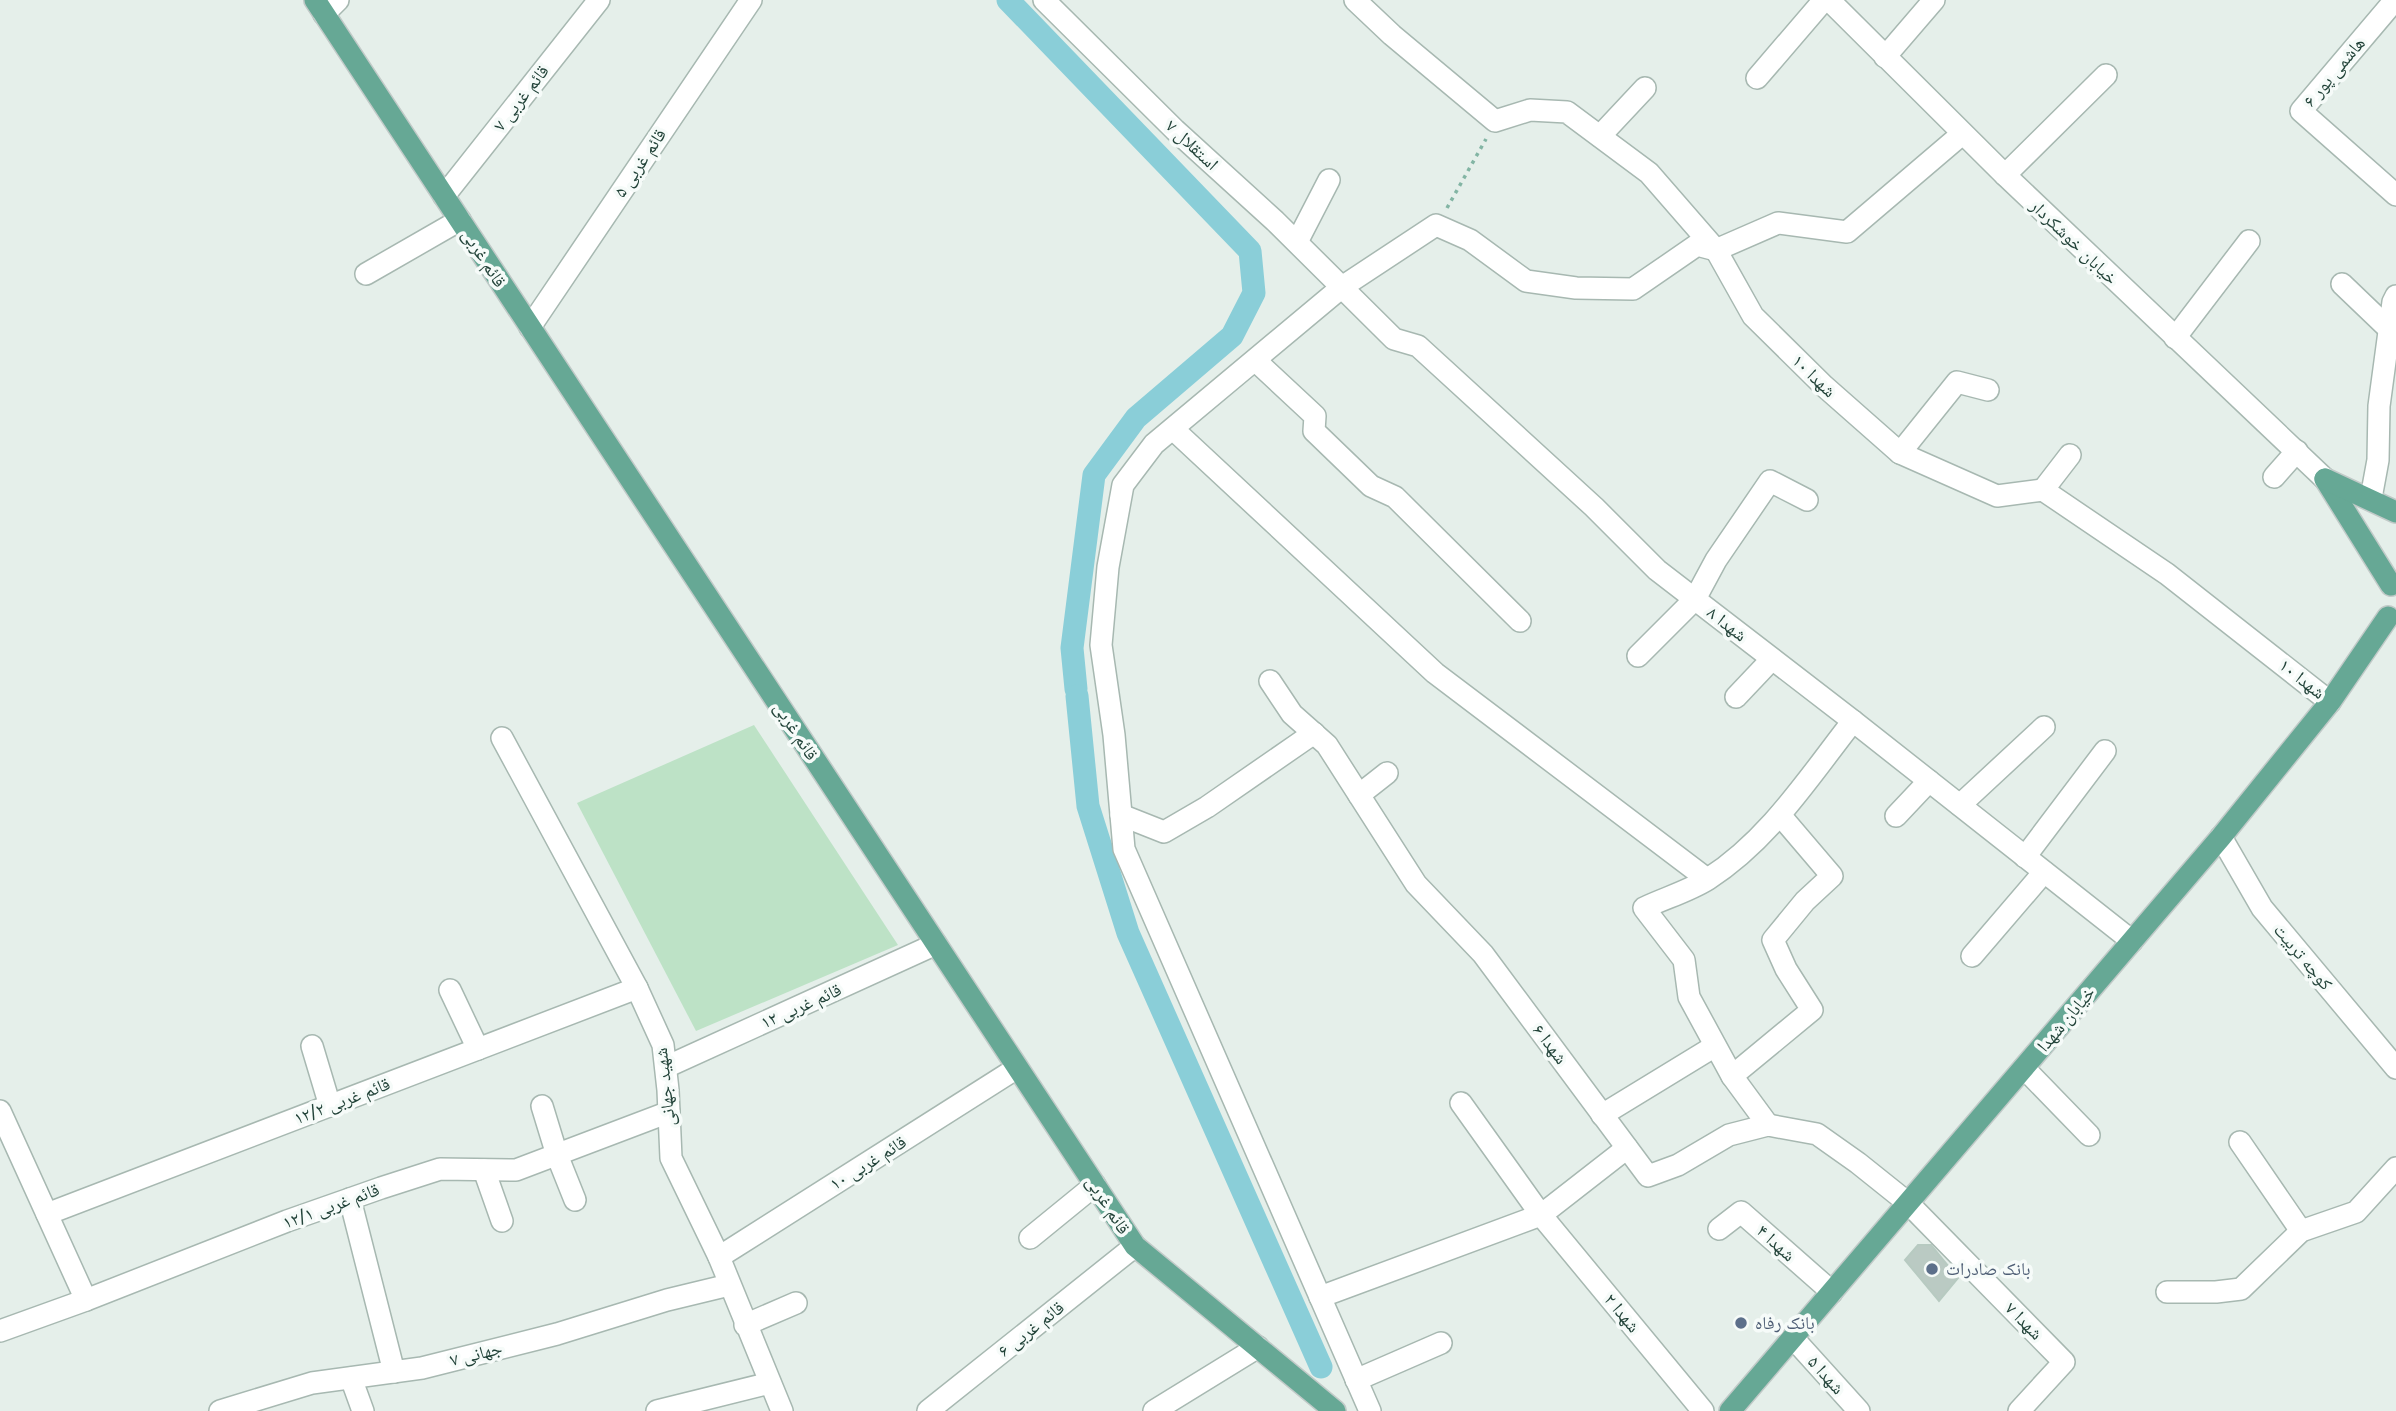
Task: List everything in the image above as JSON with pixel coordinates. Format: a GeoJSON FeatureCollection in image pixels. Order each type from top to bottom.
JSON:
{"type":"FeatureCollection","features":[{"type":"Feature","properties":{"kind":"main road","name":"قائم غربی"},"geometry":{"type":"LineString","coordinates":[[326,5],[444,196],[1135,1246],[1335,1411]]}},
{"type":"Feature","properties":{"kind":"main road"},"geometry":{"type":"LineString","coordinates":[[2325,479],[2371,498],[2396,512]]}},
{"type":"Feature","properties":{"kind":"main road"},"geometry":{"type":"LineString","coordinates":[[2325,479],[2394,581],[2388,617],[2396,638]]}},
{"type":"Feature","properties":{"kind":"main road","name":"خیابان شهدا"},"geometry":{"type":"LineString","coordinates":[[1730,1411],[2221,837],[2330,702],[2388,617]]}},
{"type":"Feature","properties":{"kind":"street","name":"قائم غربی ۷"},"geometry":{"type":"LineString","coordinates":[[444,196],[599,0]]}},
{"type":"Feature","properties":{"kind":"street","name":"قائم غربی ۵"},"geometry":{"type":"LineString","coordinates":[[530,327],[751,0]]}},
{"type":"Feature","properties":{"kind":"street","name":"استقلال ۷"},"geometry":{"type":"LineString","coordinates":[[1044,0],[1175,130],[1297,242],[1342,288]]}},
{"type":"Feature","properties":{"kind":"street"},"geometry":{"type":"LineString","coordinates":[[1355,0],[1392,35],[1495,121]]}},
{"type":"Feature","properties":{"kind":"street"},"geometry":{"type":"LineString","coordinates":[[1757,78],[1826,0]]}},
{"type":"Feature","properties":{"kind":"street","name":"خیابان خوشکردار"},"geometry":{"type":"LineString","coordinates":[[1826,0],[2005,176],[2325,479]]}},
{"type":"Feature","properties":{"kind":"street"},"geometry":{"type":"LineString","coordinates":[[1885,57],[1934,0]]}},
{"type":"Feature","properties":{"kind":"street","name":"هاشمی پور ۶"},"geometry":{"type":"LineString","coordinates":[[2395,0],[2301,111],[2396,195]]}},
{"type":"Feature","properties":{"kind":"street"},"geometry":{"type":"LineString","coordinates":[[2005,176],[2106,75]]}},
{"type":"Feature","properties":{"kind":"street"},"geometry":{"type":"LineString","coordinates":[[1600,136],[1645,88]]}},
{"type":"Feature","properties":{"kind":"street","name":"شهدا ۱۰"},"geometry":{"type":"LineString","coordinates":[[1495,121],[1530,110],[1567,112],[1649,173],[1716,250],[1753,316],[1824,386],[1900,453],[1997,496],[2043,490],[2167,574],[2330,702]]}},
{"type":"Feature","properties":{"kind":"street"},"geometry":{"type":"LineString","coordinates":[[1370,1411],[1124,849],[1114,735],[1101,645],[1108,567],[1123,485],[1153,444],[1342,288],[1436,225],[1470,240],[1526,281],[1576,288],[1633,289],[1697,245],[1716,250],[1778,223],[1847,232],[1962,134]]}},
{"type":"Feature","properties":{"kind":"street"},"geometry":{"type":"LineString","coordinates":[[1297,242],[1329,180]]}},
{"type":"Feature","properties":{"kind":"street"},"geometry":{"type":"LineString","coordinates":[[366,274],[460,220]]}},
{"type":"Feature","properties":{"kind":"street"},"geometry":{"type":"LineString","coordinates":[[2175,338],[2249,242]]}},
{"type":"Feature","properties":{"kind":"street"},"geometry":{"type":"LineString","coordinates":[[2342,284],[2389,329]]}},
{"type":"Feature","properties":{"kind":"street","name":"شهدا ۸"},"geometry":{"type":"LineString","coordinates":[[1342,288],[1394,339],[1418,346],[1594,507],[1657,570],[2132,942]]}},
{"type":"Feature","properties":{"kind":"street"},"geometry":{"type":"LineString","coordinates":[[2371,498],[2378,460],[2379,406],[2396,296]]}},
{"type":"Feature","properties":{"kind":"street"},"geometry":{"type":"LineString","coordinates":[[1256,361],[1315,416],[1314,431],[1371,486],[1395,497],[1520,621]]}},
{"type":"Feature","properties":{"kind":"street"},"geometry":{"type":"LineString","coordinates":[[1900,453],[1957,382],[1988,390]]}},
{"type":"Feature","properties":{"kind":"street"},"geometry":{"type":"LineString","coordinates":[[1173,429],[1435,673],[1707,879]]}},
{"type":"Feature","properties":{"kind":"street"},"geometry":{"type":"LineString","coordinates":[[2274,477],[2297,451]]}},
{"type":"Feature","properties":{"kind":"street"},"geometry":{"type":"LineString","coordinates":[[2043,490],[2070,456]]}},
{"type":"Feature","properties":{"kind":"street"},"geometry":{"type":"LineString","coordinates":[[1638,656],[1695,599],[1716,560],[1770,481],[1807,500]]}},
{"type":"Feature","properties":{"kind":"street"},"geometry":{"type":"LineString","coordinates":[[1736,697],[1772,659]]}},
{"type":"Feature","properties":{"kind":"street","name":"شهدا ۶"},"geometry":{"type":"LineString","coordinates":[[1270,681],[1292,714],[1327,745],[1416,884],[1483,954],[1648,1176],[1678,1165],[1729,1135],[1768,1125],[1817,1133],[1908,1203]]}},
{"type":"Feature","properties":{"kind":"street"},"geometry":{"type":"LineString","coordinates":[[1768,1125],[1732,1076],[1689,996],[1684,960],[1644,908],[1707,879],[1749,847],[1780,815],[1853,721]]}},
{"type":"Feature","properties":{"kind":"street"},"geometry":{"type":"LineString","coordinates":[[1960,805],[2044,727]]}},
{"type":"Feature","properties":{"kind":"street"},"geometry":{"type":"LineString","coordinates":[[1121,815],[1164,832],[1208,807],[1314,733]]}},
{"type":"Feature","properties":{"kind":"street","name":"شهید جهانی"},"geometry":{"type":"LineString","coordinates":[[502,738],[637,988],[663,1045],[671,1158],[719,1257],[782,1411]]}},
{"type":"Feature","properties":{"kind":"street"},"geometry":{"type":"LineString","coordinates":[[2025,857],[2105,751]]}},
{"type":"Feature","properties":{"kind":"street"},"geometry":{"type":"LineString","coordinates":[[1359,795],[1387,773]]}},
{"type":"Feature","properties":{"kind":"street"},"geometry":{"type":"LineString","coordinates":[[1896,816],[1929,781]]}},
{"type":"Feature","properties":{"kind":"street"},"geometry":{"type":"LineString","coordinates":[[1732,1076],[1812,1010],[1786,969],[1773,940],[1805,901],[1832,876],[1780,815]]}},
{"type":"Feature","properties":{"kind":"street","name":"کوچه تربیت"},"geometry":{"type":"LineString","coordinates":[[2221,837],[2262,908],[2396,1068]]}},
{"type":"Feature","properties":{"kind":"street"},"geometry":{"type":"LineString","coordinates":[[1972,956],[2045,872]]}},
{"type":"Feature","properties":{"kind":"street","name":"قائم غربی ۱۲"},"geometry":{"type":"LineString","coordinates":[[666,1067],[936,944]]}},
{"type":"Feature","properties":{"kind":"street","name":"قائم غربی ۱۲/۲"},"geometry":{"type":"LineString","coordinates":[[47,1214],[637,988]]}},
{"type":"Feature","properties":{"kind":"street"},"geometry":{"type":"LineString","coordinates":[[450,990],[478,1049]]}},
{"type":"Feature","properties":{"kind":"street"},"geometry":{"type":"LineString","coordinates":[[312,1046],[330,1106]]}},
{"type":"Feature","properties":{"kind":"street"},"geometry":{"type":"LineString","coordinates":[[1602,1115],[1715,1046]]}},
{"type":"Feature","properties":{"kind":"street","name":"قائم غربی ۱۰"},"geometry":{"type":"LineString","coordinates":[[719,1257],[1017,1068]]}},
{"type":"Feature","properties":{"kind":"street"},"geometry":{"type":"LineString","coordinates":[[2024,1068],[2089,1135]]}},
{"type":"Feature","properties":{"kind":"street","name":"شهدا ۲"},"geometry":{"type":"LineString","coordinates":[[1461,1103],[1541,1215],[1703,1411]]}},
{"type":"Feature","properties":{"kind":"street"},"geometry":{"type":"LineString","coordinates":[[542,1106],[556,1155],[575,1200]]}},
{"type":"Feature","properties":{"kind":"street"},"geometry":{"type":"LineString","coordinates":[[0,1111],[86,1300]]}},
{"type":"Feature","properties":{"kind":"street","name":"قائم غربی ۱۲/۱"},"geometry":{"type":"LineString","coordinates":[[0,1331],[287,1221],[440,1169],[516,1170],[669,1112]]}},
{"type":"Feature","properties":{"kind":"street"},"geometry":{"type":"LineString","coordinates":[[2239,1142],[2301,1231]]}},
{"type":"Feature","properties":{"kind":"street"},"geometry":{"type":"LineString","coordinates":[[1320,1297],[1541,1215],[1627,1148]]}},
{"type":"Feature","properties":{"kind":"street"},"geometry":{"type":"LineString","coordinates":[[2167,1292],[2241,1289],[2301,1231],[2356,1212],[2396,1168]]}},
{"type":"Feature","properties":{"kind":"street"},"geometry":{"type":"LineString","coordinates":[[484,1170],[502,1221]]}},
{"type":"Feature","properties":{"kind":"street"},"geometry":{"type":"LineString","coordinates":[[1030,1238],[1095,1185]]}},
{"type":"Feature","properties":{"kind":"street"},"geometry":{"type":"LineString","coordinates":[[350,1199],[394,1371]]}},
{"type":"Feature","properties":{"kind":"street","name":"شهدا ۷"},"geometry":{"type":"LineString","coordinates":[[1908,1203],[2064,1362],[2019,1411]]}},
{"type":"Feature","properties":{"kind":"street","name":"شهدا ۴"},"geometry":{"type":"LineString","coordinates":[[1720,1229],[1741,1212],[1832,1292]]}},
{"type":"Feature","properties":{"kind":"street","name":"قائم غربی ۶"},"geometry":{"type":"LineString","coordinates":[[928,1411],[1135,1246]]}},
{"type":"Feature","properties":{"kind":"street","name":"جهانی ۷"},"geometry":{"type":"LineString","coordinates":[[220,1411],[312,1383],[422,1368],[557,1334],[667,1300],[729,1285]]}},
{"type":"Feature","properties":{"kind":"street"},"geometry":{"type":"LineString","coordinates":[[745,1325],[796,1303]]}},
{"type":"Feature","properties":{"kind":"street","name":"شهدا ۵"},"geometry":{"type":"LineString","coordinates":[[1793,1338],[1859,1411]]}},
{"type":"Feature","properties":{"kind":"street"},"geometry":{"type":"LineString","coordinates":[[1356,1380],[1441,1343]]}},
{"type":"Feature","properties":{"kind":"street"},"geometry":{"type":"LineString","coordinates":[[1154,1411],[1258,1348]]}},
{"type":"Feature","properties":{"kind":"street"},"geometry":{"type":"LineString","coordinates":[[351,1378],[363,1411]]}},
{"type":"Feature","properties":{"kind":"street"},"geometry":{"type":"LineString","coordinates":[[657,1411],[770,1383]]}},
{"type":"Feature","properties":{"kind":"path"},"geometry":{"type":"LineString","coordinates":[[1436,225],[1461,187],[1495,121]]}},
{"type":"Feature","properties":{"kind":"green space"},"geometry":{"type":"Polygon","coordinates":[[[754,725],[898,945],[696,1031],[577,803],[754,725]]]}},
{"type":"Feature","properties":{"kind":"building","name":"بانک صادرات"},"geometry":{"type":"Polygon","coordinates":[[[1918,1245],[1931,1245],[1958,1278],[1939,1301],[1905,1260],[1918,1245]]]}},
{"type":"Feature","properties":{"kind":"waterway"},"geometry":{"type":"LineString","coordinates":[[1008,0],[1250,251],[1254,293],[1232,336],[1136,418],[1094,475],[1072,648],[1076,689]]}},
{"type":"Feature","properties":{"kind":"waterway"},"geometry":{"type":"LineString","coordinates":[[1077,696],[1088,806],[1128,933],[1321,1367]]}},
{"type":"Feature","properties":{"kind":"place","name":"بانک صادرات"},"geometry":{"type":"Point","coordinates":[1932,1269]}},
{"type":"Feature","properties":{"kind":"place","name":"بانک رفاه"},"geometry":{"type":"Point","coordinates":[1741,1323]}}]}
